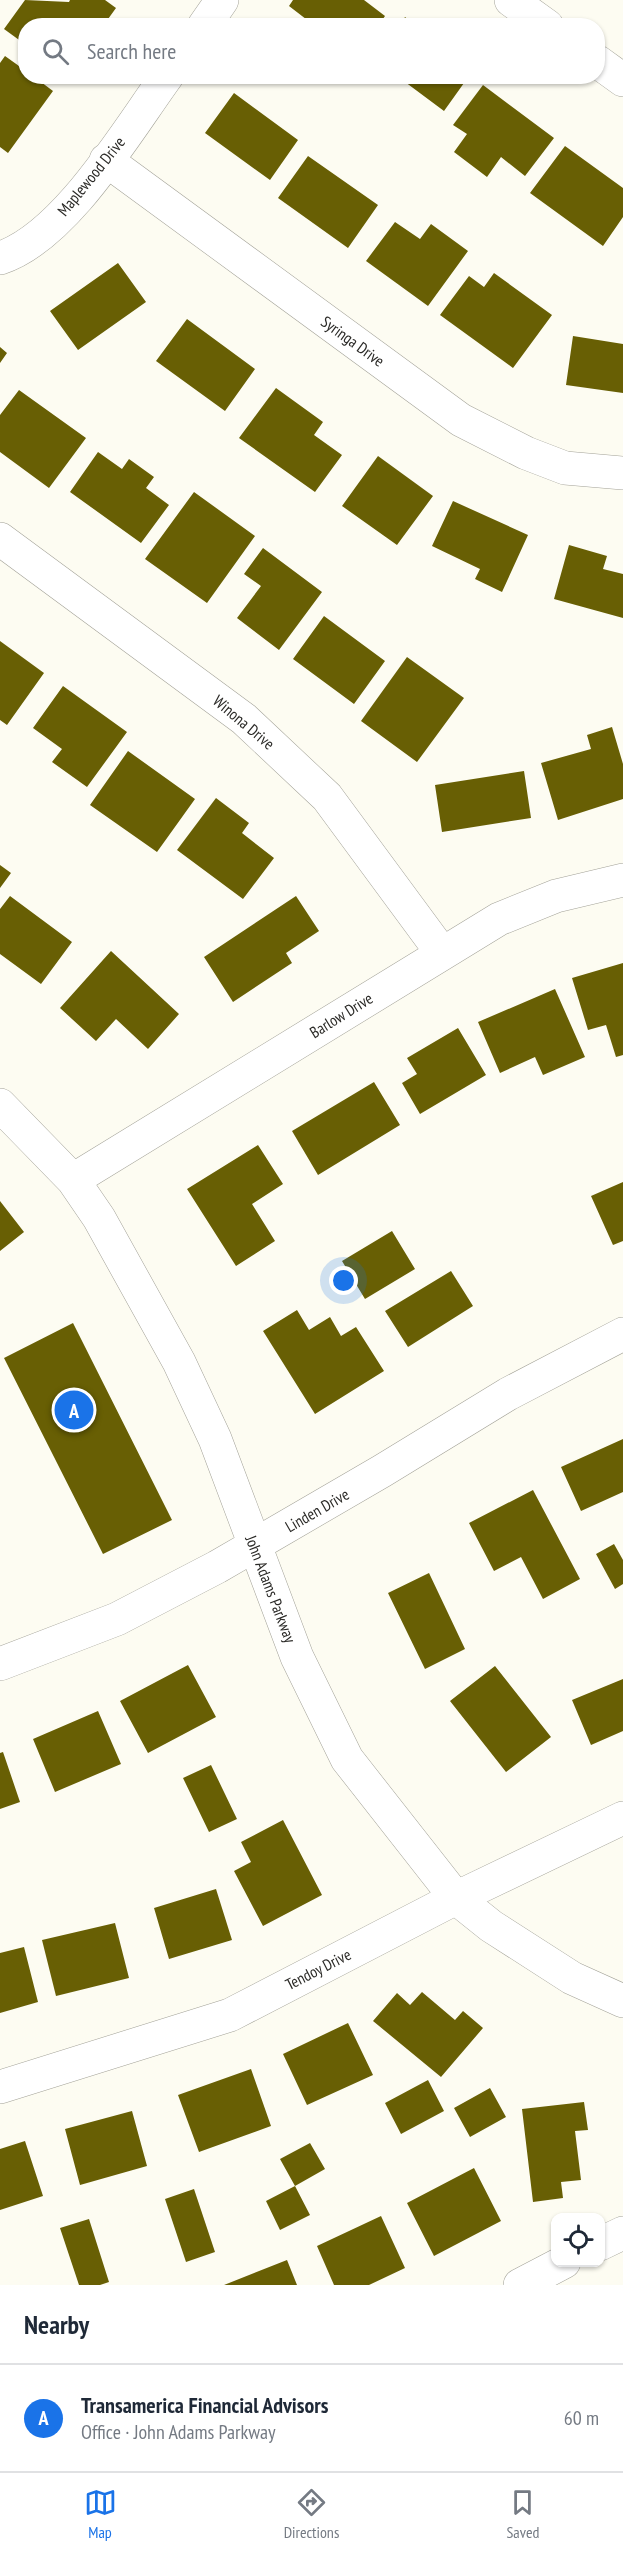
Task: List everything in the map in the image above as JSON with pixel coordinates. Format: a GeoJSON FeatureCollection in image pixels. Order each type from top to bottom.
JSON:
{"type":"FeatureCollection","features":[{"type":"Feature","properties":{"kind":"street"},"geometry":{"type":"LineString","coordinates":[[210,18],[222,0]]}},
{"type":"Feature","properties":{"kind":"street"},"geometry":{"type":"LineString","coordinates":[[511,0],[536,18]]}},
{"type":"Feature","properties":{"kind":"street"},"geometry":{"type":"LineString","coordinates":[[605,68],[623,80]]}},
{"type":"Feature","properties":{"kind":"street","name":"Maplewood Drive"},"geometry":{"type":"LineString","coordinates":[[0,258],[15,253],[69,208],[161,84]]}},
{"type":"Feature","properties":{"kind":"street","name":"Syringa Drive"},"geometry":{"type":"LineString","coordinates":[[106,160],[461,420],[526,453],[565,468],[623,473]]}},
{"type":"Feature","properties":{"kind":"street","name":"Winona Drive"},"geometry":{"type":"LineString","coordinates":[[0,539],[244,719],[311,781],[327,796],[442,952]]}},
{"type":"Feature","properties":{"kind":"street","name":"Barlow Drive"},"geometry":{"type":"LineString","coordinates":[[73,1180],[499,919],[556,896],[623,880]]}},
{"type":"Feature","properties":{"kind":"street","name":"John Adams Parkway"},"geometry":{"type":"LineString","coordinates":[[0,1105],[73,1180],[99,1218],[179,1362],[215,1439],[297,1657],[347,1759],[456,1898],[491,1926],[572,1978],[623,2001]]}},
{"type":"Feature","properties":{"kind":"street","name":"Linden Drive"},"geometry":{"type":"LineString","coordinates":[[0,1664],[117,1619],[254,1547],[508,1394],[623,1334]]}},
{"type":"Feature","properties":{"kind":"street","name":"Tendoy Drive"},"geometry":{"type":"LineString","coordinates":[[0,2087],[230,2015],[456,1898],[623,1818]]}},
{"type":"Feature","properties":{"kind":"street"},"geometry":{"type":"LineString","coordinates":[[605,2242],[623,2233]]}},
{"type":"Feature","properties":{"kind":"street"},"geometry":{"type":"LineString","coordinates":[[520,2285],[554,2267]]}},
{"type":"Feature","properties":{"kind":"building"},"geometry":{"type":"Polygon","coordinates":[[[25,0],[69,2],[70,0],[105,0],[116,8],[109,18],[18,18],[18,39],[4,29],[25,0]]]}},
{"type":"Feature","properties":{"kind":"building"},"geometry":{"type":"Polygon","coordinates":[[[293,0],[364,0],[385,16],[384,18],[305,18],[289,6],[293,0]]]}},
{"type":"Feature","properties":{"kind":"building"},"geometry":{"type":"Polygon","coordinates":[[[5,56],[18,65],[18,84],[44,84],[53,91],[8,153],[0,147],[0,63],[5,56]]]}},
{"type":"Feature","properties":{"kind":"building"},"geometry":{"type":"Polygon","coordinates":[[[408,84],[463,84],[444,111],[408,84]]]}},
{"type":"Feature","properties":{"kind":"building"},"geometry":{"type":"Polygon","coordinates":[[[483,85],[554,138],[525,176],[501,157],[487,177],[454,152],[467,134],[453,125],[483,85]]]}},
{"type":"Feature","properties":{"kind":"building"},"geometry":{"type":"Polygon","coordinates":[[[234,93],[298,140],[270,180],[205,133],[234,93]]]}},
{"type":"Feature","properties":{"kind":"building"},"geometry":{"type":"Polygon","coordinates":[[[565,146],[623,188],[623,217],[603,246],[530,193],[565,146]]]}},
{"type":"Feature","properties":{"kind":"building"},"geometry":{"type":"Polygon","coordinates":[[[308,156],[378,205],[348,248],[278,198],[308,156]]]}},
{"type":"Feature","properties":{"kind":"building"},"geometry":{"type":"Polygon","coordinates":[[[395,222],[420,239],[431,224],[468,251],[428,306],[366,261],[395,222]]]}},
{"type":"Feature","properties":{"kind":"building"},"geometry":{"type":"Polygon","coordinates":[[[118,263],[146,302],[78,350],[50,311],[118,263]]]}},
{"type":"Feature","properties":{"kind":"building"},"geometry":{"type":"Polygon","coordinates":[[[494,273],[552,315],[513,368],[440,315],[469,276],[484,287],[494,273]]]}},
{"type":"Feature","properties":{"kind":"building"},"geometry":{"type":"Polygon","coordinates":[[[187,319],[255,369],[225,411],[156,361],[187,319]]]}},
{"type":"Feature","properties":{"kind":"building"},"geometry":{"type":"Polygon","coordinates":[[[573,336],[623,344],[623,393],[566,385],[573,336]]]}},
{"type":"Feature","properties":{"kind":"building"},"geometry":{"type":"Polygon","coordinates":[[[0,347],[7,353],[0,363],[0,347]]]}},
{"type":"Feature","properties":{"kind":"building"},"geometry":{"type":"Polygon","coordinates":[[[276,388],[323,422],[314,435],[342,455],[315,492],[239,438],[276,388]]]}},
{"type":"Feature","properties":{"kind":"building"},"geometry":{"type":"Polygon","coordinates":[[[19,390],[86,438],[49,488],[0,452],[0,415],[19,390]]]}},
{"type":"Feature","properties":{"kind":"building"},"geometry":{"type":"Polygon","coordinates":[[[98,452],[122,469],[129,459],[154,477],[146,488],[169,505],[141,543],[70,492],[98,452]]]}},
{"type":"Feature","properties":{"kind":"building"},"geometry":{"type":"Polygon","coordinates":[[[378,456],[433,496],[397,545],[342,506],[378,456]]]}},
{"type":"Feature","properties":{"kind":"building"},"geometry":{"type":"Polygon","coordinates":[[[194,492],[255,536],[207,603],[145,559],[194,492]]]}},
{"type":"Feature","properties":{"kind":"building"},"geometry":{"type":"Polygon","coordinates":[[[453,501],[528,535],[502,592],[475,579],[480,569],[432,546],[453,501]]]}},
{"type":"Feature","properties":{"kind":"building"},"geometry":{"type":"Polygon","coordinates":[[[569,545],[607,556],[603,569],[623,574],[623,618],[554,599],[569,545]]]}},
{"type":"Feature","properties":{"kind":"building"},"geometry":{"type":"Polygon","coordinates":[[[263,548],[322,592],[279,650],[237,618],[261,586],[244,574],[263,548]]]}},
{"type":"Feature","properties":{"kind":"building"},"geometry":{"type":"Polygon","coordinates":[[[324,616],[385,661],[354,704],[293,659],[324,616]]]}},
{"type":"Feature","properties":{"kind":"building"},"geometry":{"type":"Polygon","coordinates":[[[0,641],[44,673],[7,725],[0,720],[0,641]]]}},
{"type":"Feature","properties":{"kind":"building"},"geometry":{"type":"Polygon","coordinates":[[[407,657],[464,698],[417,762],[361,721],[407,657]]]}},
{"type":"Feature","properties":{"kind":"building"},"geometry":{"type":"Polygon","coordinates":[[[63,686],[127,732],[87,787],[52,762],[62,749],[33,728],[63,686]]]}},
{"type":"Feature","properties":{"kind":"building"},"geometry":{"type":"Polygon","coordinates":[[[612,727],[623,764],[623,799],[558,820],[541,763],[591,749],[587,735],[612,727]]]}},
{"type":"Feature","properties":{"kind":"building"},"geometry":{"type":"Polygon","coordinates":[[[128,751],[195,799],[157,852],[90,805],[128,751]]]}},
{"type":"Feature","properties":{"kind":"building"},"geometry":{"type":"Polygon","coordinates":[[[524,771],[531,818],[442,832],[435,785],[524,771]]]}},
{"type":"Feature","properties":{"kind":"building"},"geometry":{"type":"Polygon","coordinates":[[[216,798],[249,823],[242,833],[274,858],[243,899],[177,850],[216,798]]]}},
{"type":"Feature","properties":{"kind":"building"},"geometry":{"type":"Polygon","coordinates":[[[0,865],[11,873],[0,888],[0,865]]]}},
{"type":"Feature","properties":{"kind":"building"},"geometry":{"type":"Polygon","coordinates":[[[10,896],[72,942],[41,984],[0,954],[0,909],[10,896]]]}},
{"type":"Feature","properties":{"kind":"building"},"geometry":{"type":"Polygon","coordinates":[[[296,896],[319,931],[286,953],[292,963],[233,1002],[204,957],[296,896]]]}},
{"type":"Feature","properties":{"kind":"building"},"geometry":{"type":"Polygon","coordinates":[[[111,951],[179,1014],[148,1049],[116,1019],[96,1041],[60,1008],[111,951]]]}},
{"type":"Feature","properties":{"kind":"building"},"geometry":{"type":"Polygon","coordinates":[[[623,963],[623,1055],[616,1057],[606,1025],[588,1030],[572,978],[623,963]]]}},
{"type":"Feature","properties":{"kind":"building"},"geometry":{"type":"Polygon","coordinates":[[[555,989],[585,1057],[543,1075],[535,1057],[500,1073],[478,1022],[555,989]]]}},
{"type":"Feature","properties":{"kind":"building"},"geometry":{"type":"Polygon","coordinates":[[[458,1028],[486,1075],[420,1114],[402,1083],[417,1074],[407,1058],[458,1028]]]}},
{"type":"Feature","properties":{"kind":"building"},"geometry":{"type":"Polygon","coordinates":[[[374,1082],[400,1125],[318,1175],[292,1131],[374,1082]]]}},
{"type":"Feature","properties":{"kind":"building"},"geometry":{"type":"Polygon","coordinates":[[[258,1145],[283,1184],[252,1204],[275,1241],[236,1266],[187,1189],[258,1145]]]}},
{"type":"Feature","properties":{"kind":"building"},"geometry":{"type":"Polygon","coordinates":[[[623,1182],[623,1241],[613,1245],[591,1196],[623,1182]]]}},
{"type":"Feature","properties":{"kind":"building"},"geometry":{"type":"Polygon","coordinates":[[[0,1201],[24,1232],[0,1251],[0,1201]]]}},
{"type":"Feature","properties":{"kind":"building"},"geometry":{"type":"Polygon","coordinates":[[[392,1231],[415,1269],[365,1299],[342,1261],[392,1231]]]}},
{"type":"Feature","properties":{"kind":"building"},"geometry":{"type":"Polygon","coordinates":[[[451,1271],[473,1306],[408,1347],[385,1311],[451,1271]]]}},
{"type":"Feature","properties":{"kind":"building"},"geometry":{"type":"Polygon","coordinates":[[[297,1310],[309,1330],[330,1317],[341,1336],[356,1327],[384,1371],[315,1414],[263,1331],[297,1310]]]}},
{"type":"Feature","properties":{"kind":"building"},"geometry":{"type":"Polygon","coordinates":[[[73,1323],[172,1520],[103,1554],[4,1358],[73,1323]]]}},
{"type":"Feature","properties":{"kind":"building"},"geometry":{"type":"Polygon","coordinates":[[[623,1439],[623,1492],[581,1511],[561,1467],[623,1439]]]}},
{"type":"Feature","properties":{"kind":"building"},"geometry":{"type":"Polygon","coordinates":[[[533,1490],[580,1579],[543,1599],[521,1557],[494,1571],[469,1523],[533,1490]]]}},
{"type":"Feature","properties":{"kind":"building"},"geometry":{"type":"Polygon","coordinates":[[[614,1544],[623,1560],[623,1584],[615,1589],[596,1554],[614,1544]]]}},
{"type":"Feature","properties":{"kind":"building"},"geometry":{"type":"Polygon","coordinates":[[[429,1573],[465,1649],[425,1669],[388,1593],[429,1573]]]}},
{"type":"Feature","properties":{"kind":"building"},"geometry":{"type":"Polygon","coordinates":[[[188,1665],[216,1717],[148,1753],[120,1701],[188,1665]]]}},
{"type":"Feature","properties":{"kind":"building"},"geometry":{"type":"Polygon","coordinates":[[[495,1666],[551,1737],[506,1772],[450,1701],[495,1666]]]}},
{"type":"Feature","properties":{"kind":"building"},"geometry":{"type":"Polygon","coordinates":[[[623,1679],[623,1731],[591,1745],[572,1700],[623,1679]]]}},
{"type":"Feature","properties":{"kind":"building"},"geometry":{"type":"Polygon","coordinates":[[[98,1711],[121,1764],[55,1792],[33,1739],[98,1711]]]}},
{"type":"Feature","properties":{"kind":"building"},"geometry":{"type":"Polygon","coordinates":[[[3,1752],[20,1802],[0,1809],[0,1753],[3,1752]]]}},
{"type":"Feature","properties":{"kind":"building"},"geometry":{"type":"Polygon","coordinates":[[[211,1765],[237,1819],[209,1832],[183,1778],[211,1765]]]}},
{"type":"Feature","properties":{"kind":"building"},"geometry":{"type":"Polygon","coordinates":[[[283,1820],[322,1895],[263,1926],[234,1871],[251,1862],[241,1842],[283,1820]]]}},
{"type":"Feature","properties":{"kind":"building"},"geometry":{"type":"Polygon","coordinates":[[[216,1889],[232,1940],[169,1959],[154,1908],[216,1889]]]}},
{"type":"Feature","properties":{"kind":"building"},"geometry":{"type":"Polygon","coordinates":[[[115,1923],[129,1978],[56,1996],[42,1940],[115,1923]]]}},
{"type":"Feature","properties":{"kind":"building"},"geometry":{"type":"Polygon","coordinates":[[[24,1947],[38,2002],[0,2013],[0,1953],[24,1947]]]}},
{"type":"Feature","properties":{"kind":"building"},"geometry":{"type":"Polygon","coordinates":[[[422,1992],[455,2020],[463,2011],[483,2028],[441,2077],[373,2021],[397,1993],[410,2005],[422,1992]]]}},
{"type":"Feature","properties":{"kind":"building"},"geometry":{"type":"Polygon","coordinates":[[[348,2023],[373,2075],[307,2105],[283,2054],[348,2023]]]}},
{"type":"Feature","properties":{"kind":"building"},"geometry":{"type":"Polygon","coordinates":[[[251,2069],[271,2126],[199,2152],[178,2095],[251,2069]]]}},
{"type":"Feature","properties":{"kind":"building"},"geometry":{"type":"Polygon","coordinates":[[[428,2080],[444,2111],[401,2134],[385,2103],[428,2080]]]}},
{"type":"Feature","properties":{"kind":"building"},"geometry":{"type":"Polygon","coordinates":[[[490,2088],[506,2117],[470,2137],[454,2108],[490,2088]]]}},
{"type":"Feature","properties":{"kind":"building"},"geometry":{"type":"Polygon","coordinates":[[[584,2102],[588,2130],[575,2131],[581,2180],[561,2182],[563,2198],[533,2202],[522,2109],[584,2102]]]}},
{"type":"Feature","properties":{"kind":"building"},"geometry":{"type":"Polygon","coordinates":[[[132,2111],[147,2166],[80,2185],[65,2129],[132,2111]]]}},
{"type":"Feature","properties":{"kind":"building"},"geometry":{"type":"Polygon","coordinates":[[[25,2141],[43,2196],[0,2210],[0,2149],[25,2141]]]}},
{"type":"Feature","properties":{"kind":"building"},"geometry":{"type":"Polygon","coordinates":[[[310,2143],[325,2169],[295,2186],[280,2159],[310,2143]]]}},
{"type":"Feature","properties":{"kind":"building"},"geometry":{"type":"Polygon","coordinates":[[[474,2168],[501,2221],[434,2256],[407,2203],[474,2168]]]}},
{"type":"Feature","properties":{"kind":"building"},"geometry":{"type":"Polygon","coordinates":[[[295,2186],[310,2215],[280,2230],[266,2201],[295,2186]]]}},
{"type":"Feature","properties":{"kind":"building"},"geometry":{"type":"Polygon","coordinates":[[[194,2189],[215,2252],[186,2262],[165,2199],[194,2189]]]}},
{"type":"Feature","properties":{"kind":"building"},"geometry":{"type":"Polygon","coordinates":[[[381,2216],[405,2268],[369,2285],[334,2285],[317,2246],[381,2216]]]}},
{"type":"Feature","properties":{"kind":"building"},"geometry":{"type":"Polygon","coordinates":[[[89,2219],[109,2282],[100,2285],[79,2285],[60,2228],[89,2219]]]}},
{"type":"Feature","properties":{"kind":"building"},"geometry":{"type":"Polygon","coordinates":[[[287,2260],[297,2285],[224,2285],[287,2260]]]}},
{"type":"Feature","properties":{"kind":"place","name":"Transamerica Financial Advisors"},"geometry":{"type":"Point","coordinates":[74,1410]}}]}
